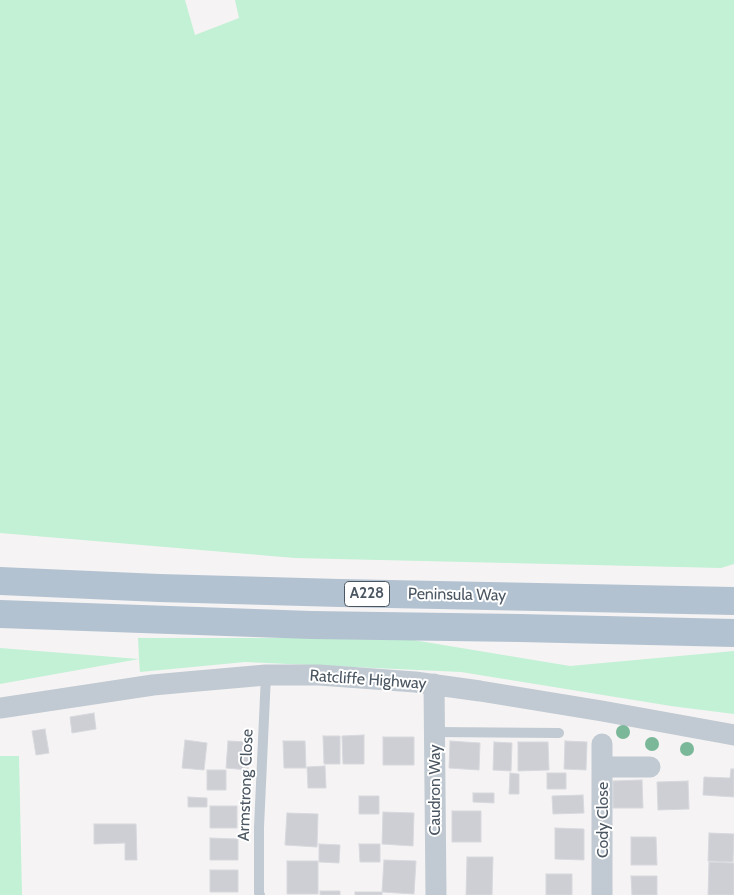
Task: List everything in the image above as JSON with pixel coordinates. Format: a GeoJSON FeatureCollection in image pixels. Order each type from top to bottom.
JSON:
{"type":"FeatureCollection","features":[{"type":"Feature","properties":{"kind":"main road","name":"Peninsula Way"},"geometry":{"type":"LineString","coordinates":[[0,581],[330,593],[734,601]]}},
{"type":"Feature","properties":{"kind":"main road","name":"Peninsula Way"},"geometry":{"type":"LineString","coordinates":[[0,614],[312,625],[734,633]]}},
{"type":"Feature","properties":{"kind":"street","name":"Ratcliffe Highway"},"geometry":{"type":"LineString","coordinates":[[0,708],[154,685],[214,679],[266,675],[344,676],[434,684],[602,711],[734,736]]}},
{"type":"Feature","properties":{"kind":"street","name":"Caudron Way"},"geometry":{"type":"LineString","coordinates":[[434,684],[436,895]]}},
{"type":"Feature","properties":{"kind":"street","name":"Cody Close"},"geometry":{"type":"LineString","coordinates":[[602,744],[602,895]]}},
{"type":"Feature","properties":{"kind":"street"},"geometry":{"type":"LineString","coordinates":[[603,767],[650,767]]}},
{"type":"Feature","properties":{"kind":"lane","name":"Armstrong Close"},"geometry":{"type":"LineString","coordinates":[[260,895],[259,827],[266,675]]}},
{"type":"Feature","properties":{"kind":"lane"},"geometry":{"type":"LineString","coordinates":[[434,732],[559,733]]}},
{"type":"Feature","properties":{"kind":"green space"},"geometry":{"type":"Polygon","coordinates":[[[0,0],[185,0],[195,35],[239,18],[235,0],[734,0],[734,564],[721,568],[295,558],[0,533],[0,0]]]}},
{"type":"Feature","properties":{"kind":"green space"},"geometry":{"type":"Polygon","coordinates":[[[138,638],[401,638],[570,666],[734,651],[734,714],[671,706],[461,672],[245,662],[140,672],[138,638]]]}},
{"type":"Feature","properties":{"kind":"green space"},"geometry":{"type":"Polygon","coordinates":[[[0,648],[139,659],[0,684],[0,648]]]}},
{"type":"Feature","properties":{"kind":"green space"},"geometry":{"type":"Polygon","coordinates":[[[0,756],[19,756],[22,895],[0,895],[0,756]]]}},
{"type":"Feature","properties":{"kind":"building"},"geometry":{"type":"Polygon","coordinates":[[[94,713],[96,729],[72,733],[70,717],[94,713]]]}},
{"type":"Feature","properties":{"kind":"building"},"geometry":{"type":"Polygon","coordinates":[[[45,729],[49,753],[36,755],[32,731],[45,729]]]}},
{"type":"Feature","properties":{"kind":"building"},"geometry":{"type":"Polygon","coordinates":[[[364,735],[364,764],[343,764],[342,736],[364,735]]]}},
{"type":"Feature","properties":{"kind":"building"},"geometry":{"type":"Polygon","coordinates":[[[323,736],[340,736],[340,764],[324,764],[323,736]]]}},
{"type":"Feature","properties":{"kind":"building"},"geometry":{"type":"Polygon","coordinates":[[[383,737],[414,737],[414,765],[383,765],[383,737]]]}},
{"type":"Feature","properties":{"kind":"building"},"geometry":{"type":"Polygon","coordinates":[[[185,740],[207,743],[204,770],[182,768],[185,740]]]}},
{"type":"Feature","properties":{"kind":"building"},"geometry":{"type":"Polygon","coordinates":[[[228,741],[250,742],[248,770],[226,768],[228,741]]]}},
{"type":"Feature","properties":{"kind":"building"},"geometry":{"type":"Polygon","coordinates":[[[283,741],[305,741],[306,768],[284,768],[283,741]]]}},
{"type":"Feature","properties":{"kind":"building"},"geometry":{"type":"Polygon","coordinates":[[[450,741],[480,743],[479,770],[449,768],[450,741]]]}},
{"type":"Feature","properties":{"kind":"building"},"geometry":{"type":"Polygon","coordinates":[[[565,741],[587,742],[586,770],[564,769],[565,741]]]}},
{"type":"Feature","properties":{"kind":"building"},"geometry":{"type":"Polygon","coordinates":[[[494,742],[512,743],[511,771],[493,770],[494,742]]]}},
{"type":"Feature","properties":{"kind":"building"},"geometry":{"type":"Polygon","coordinates":[[[518,742],[548,742],[549,770],[518,771],[518,742]]]}},
{"type":"Feature","properties":{"kind":"building"},"geometry":{"type":"Polygon","coordinates":[[[325,766],[326,788],[308,788],[307,767],[325,766]]]}},
{"type":"Feature","properties":{"kind":"building"},"geometry":{"type":"Polygon","coordinates":[[[731,769],[734,769],[734,797],[703,795],[704,777],[730,778],[731,769]]]}},
{"type":"Feature","properties":{"kind":"building"},"geometry":{"type":"Polygon","coordinates":[[[207,770],[226,770],[226,790],[207,790],[207,770]]]}},
{"type":"Feature","properties":{"kind":"building"},"geometry":{"type":"Polygon","coordinates":[[[510,773],[519,774],[519,794],[509,794],[510,773]]]}},
{"type":"Feature","properties":{"kind":"building"},"geometry":{"type":"Polygon","coordinates":[[[547,773],[566,773],[566,789],[547,789],[547,773]]]}},
{"type":"Feature","properties":{"kind":"building"},"geometry":{"type":"Polygon","coordinates":[[[642,780],[643,808],[613,808],[613,781],[642,780]]]}},
{"type":"Feature","properties":{"kind":"building"},"geometry":{"type":"Polygon","coordinates":[[[688,781],[689,809],[658,810],[657,782],[688,781]]]}},
{"type":"Feature","properties":{"kind":"building"},"geometry":{"type":"Polygon","coordinates":[[[473,793],[494,793],[494,803],[473,802],[473,793]]]}},
{"type":"Feature","properties":{"kind":"building"},"geometry":{"type":"Polygon","coordinates":[[[583,795],[584,813],[553,814],[552,796],[583,795]]]}},
{"type":"Feature","properties":{"kind":"building"},"geometry":{"type":"Polygon","coordinates":[[[359,796],[379,796],[379,814],[359,814],[359,796]]]}},
{"type":"Feature","properties":{"kind":"building"},"geometry":{"type":"Polygon","coordinates":[[[188,797],[207,798],[207,807],[188,807],[188,797]]]}},
{"type":"Feature","properties":{"kind":"building"},"geometry":{"type":"Polygon","coordinates":[[[210,806],[237,806],[237,828],[210,828],[210,806]]]}},
{"type":"Feature","properties":{"kind":"building"},"geometry":{"type":"Polygon","coordinates":[[[452,811],[481,811],[481,842],[452,842],[452,811]]]}},
{"type":"Feature","properties":{"kind":"building"},"geometry":{"type":"Polygon","coordinates":[[[383,812],[414,813],[413,846],[382,844],[383,812]]]}},
{"type":"Feature","properties":{"kind":"building"},"geometry":{"type":"Polygon","coordinates":[[[287,813],[318,814],[317,847],[285,845],[287,813]]]}},
{"type":"Feature","properties":{"kind":"building"},"geometry":{"type":"Polygon","coordinates":[[[94,824],[136,824],[137,860],[125,860],[125,843],[94,844],[94,824]]]}},
{"type":"Feature","properties":{"kind":"building"},"geometry":{"type":"Polygon","coordinates":[[[555,828],[584,829],[584,860],[555,859],[555,828]]]}},
{"type":"Feature","properties":{"kind":"building"},"geometry":{"type":"Polygon","coordinates":[[[709,833],[734,834],[733,862],[708,861],[709,833]]]}},
{"type":"Feature","properties":{"kind":"building"},"geometry":{"type":"Polygon","coordinates":[[[631,837],[656,837],[657,865],[631,865],[631,837]]]}},
{"type":"Feature","properties":{"kind":"building"},"geometry":{"type":"Polygon","coordinates":[[[210,838],[238,839],[238,860],[210,860],[210,838]]]}},
{"type":"Feature","properties":{"kind":"building"},"geometry":{"type":"Polygon","coordinates":[[[319,844],[340,845],[339,863],[319,862],[319,844]]]}},
{"type":"Feature","properties":{"kind":"building"},"geometry":{"type":"Polygon","coordinates":[[[359,844],[380,844],[380,862],[360,862],[359,844]]]}},
{"type":"Feature","properties":{"kind":"building"},"geometry":{"type":"Polygon","coordinates":[[[467,857],[493,857],[492,895],[466,895],[467,857]]]}},
{"type":"Feature","properties":{"kind":"building"},"geometry":{"type":"Polygon","coordinates":[[[384,860],[416,861],[414,894],[382,892],[384,860]]]}},
{"type":"Feature","properties":{"kind":"building"},"geometry":{"type":"Polygon","coordinates":[[[287,861],[318,861],[318,894],[287,894],[287,861]]]}},
{"type":"Feature","properties":{"kind":"building"},"geometry":{"type":"Polygon","coordinates":[[[709,862],[734,863],[734,895],[708,895],[709,862]]]}},
{"type":"Feature","properties":{"kind":"building"},"geometry":{"type":"Polygon","coordinates":[[[210,870],[238,870],[238,892],[210,892],[210,870]]]}},
{"type":"Feature","properties":{"kind":"building"},"geometry":{"type":"Polygon","coordinates":[[[546,874],[572,874],[572,895],[546,895],[546,874]]]}},
{"type":"Feature","properties":{"kind":"building"},"geometry":{"type":"Polygon","coordinates":[[[631,876],[657,876],[657,895],[632,895],[631,876]]]}},
{"type":"Feature","properties":{"kind":"building"},"geometry":{"type":"Polygon","coordinates":[[[320,891],[340,891],[340,895],[320,895],[320,891]]]}},
{"type":"Feature","properties":{"kind":"building"},"geometry":{"type":"Polygon","coordinates":[[[355,892],[382,892],[382,895],[355,895],[355,892]]]}}]}
